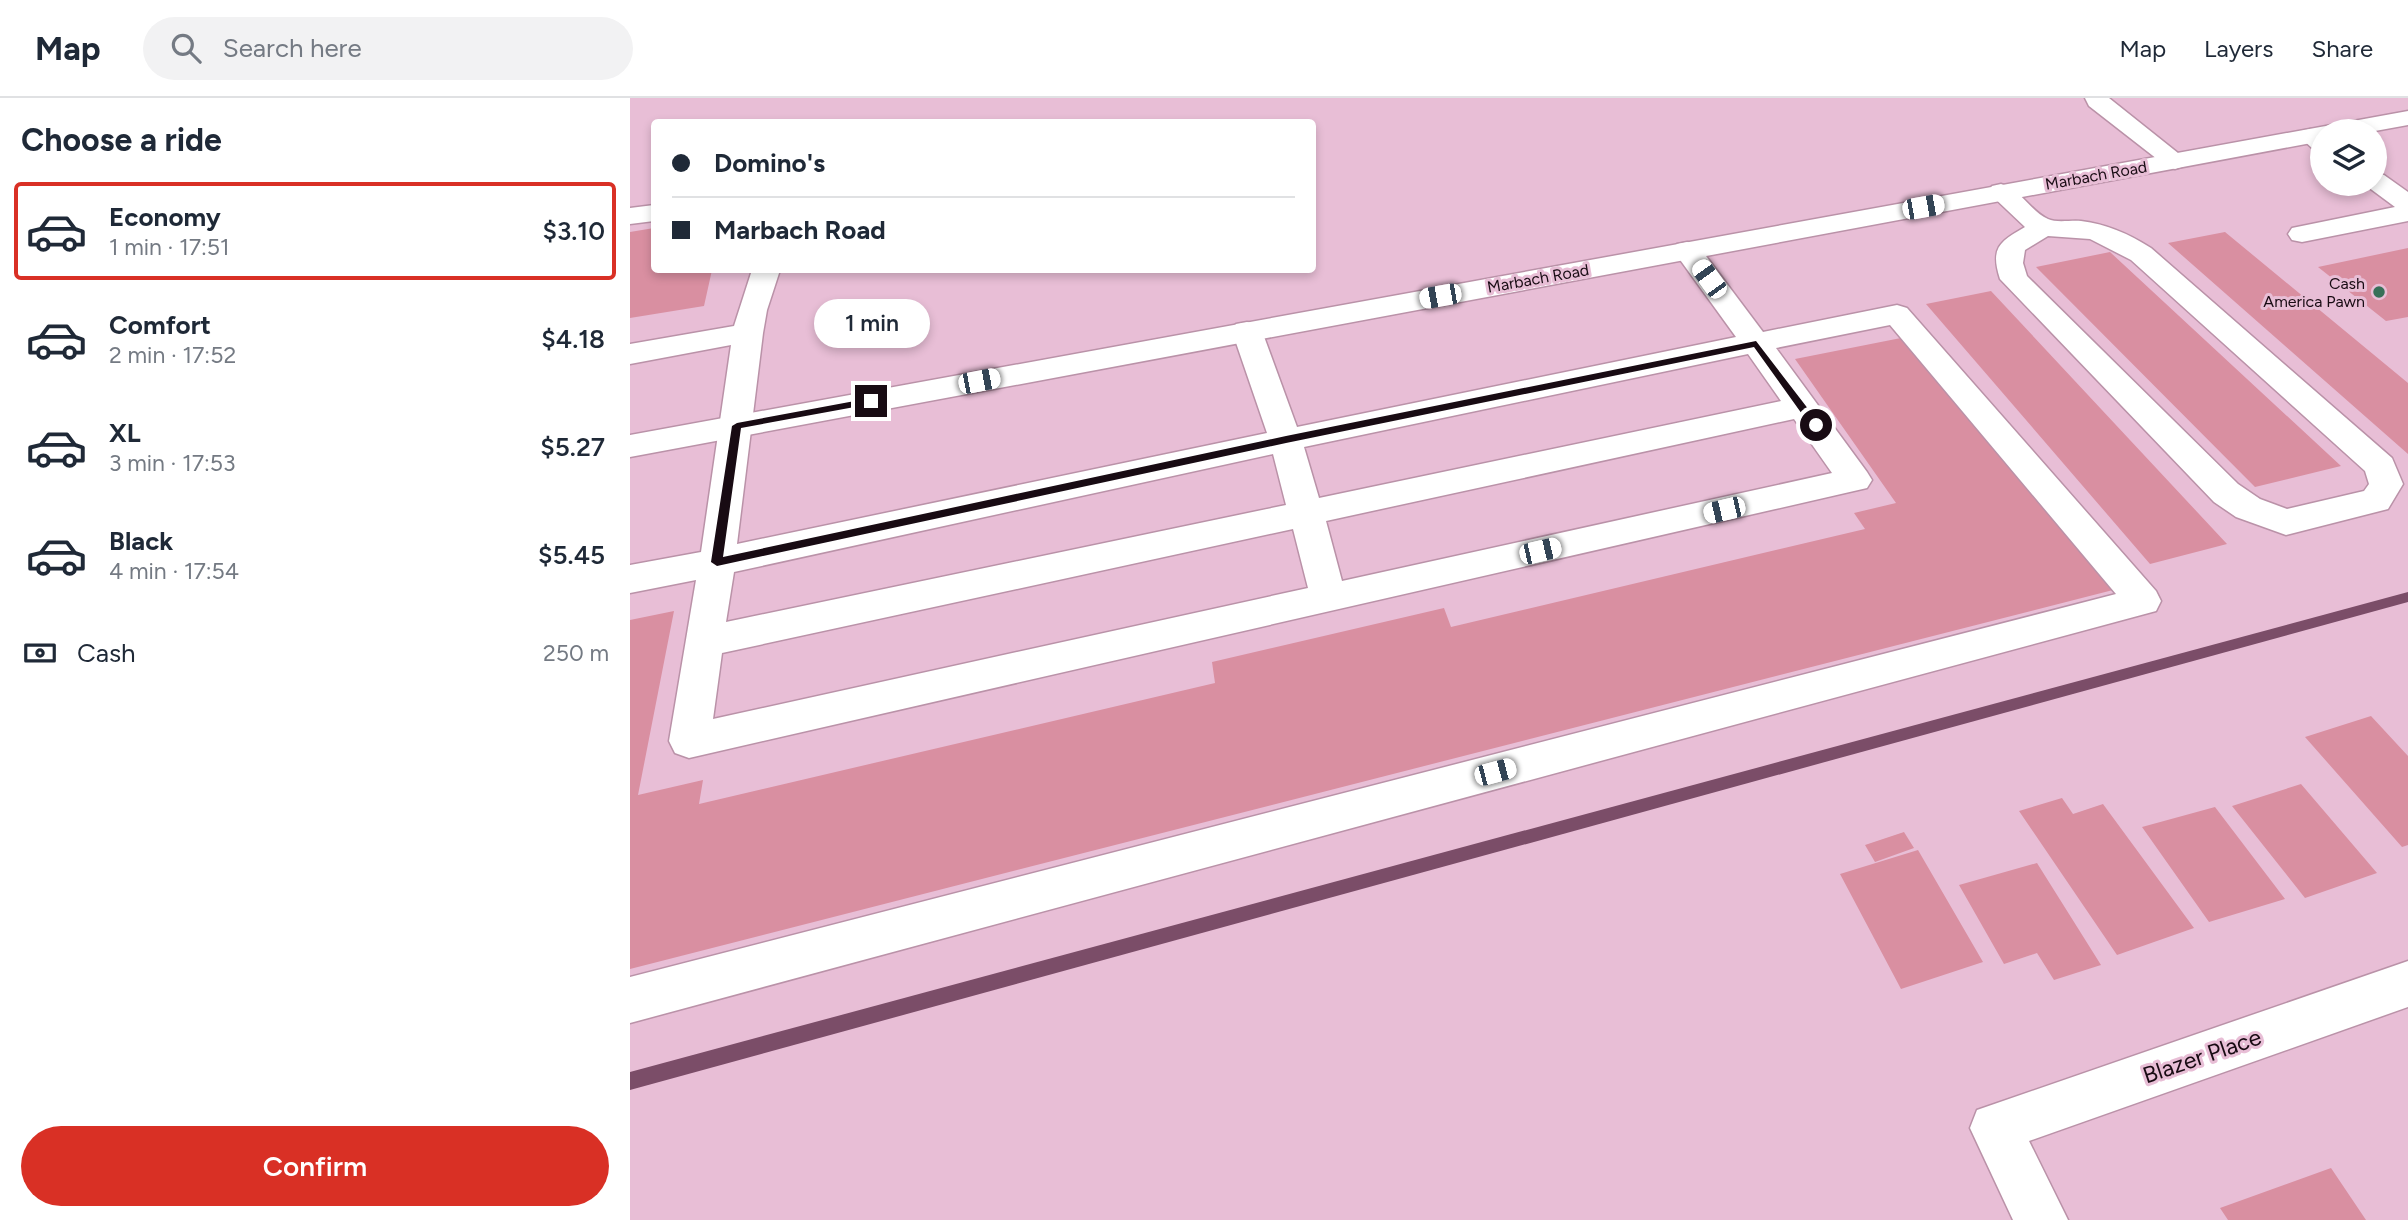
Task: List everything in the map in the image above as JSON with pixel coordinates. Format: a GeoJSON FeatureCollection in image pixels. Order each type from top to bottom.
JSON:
{"type":"FeatureCollection","features":[{"type":"Feature","properties":{"kind":"main road"},"geometry":{"type":"LineString","coordinates":[[2096,98],[2175,161]]}},
{"type":"Feature","properties":{"kind":"main road","name":"Marbach Road"},"geometry":{"type":"LineString","coordinates":[[2387,122],[2408,118]]}},
{"type":"Feature","properties":{"kind":"main road","name":"Marbach Road"},"geometry":{"type":"LineString","coordinates":[[630,446],[2001,192],[2310,138]]}},
{"type":"Feature","properties":{"kind":"main road"},"geometry":{"type":"LineString","coordinates":[[2387,189],[2408,204]]}},
{"type":"Feature","properties":{"kind":"main road"},"geometry":{"type":"LineString","coordinates":[[2001,192],[2042,228],[2079,228],[2112,235],[2141,254],[2380,466],[2386,485],[2376,500],[2286,522],[2248,508],[2226,493],[2014,279],[2009,263],[2012,246],[2042,228]]}},
{"type":"Feature","properties":{"kind":"main road"},"geometry":{"type":"LineString","coordinates":[[630,216],[651,213]]}},
{"type":"Feature","properties":{"kind":"main road"},"geometry":{"type":"LineString","coordinates":[[2302,234],[2408,213]]}},
{"type":"Feature","properties":{"kind":"main road"},"geometry":{"type":"LineString","coordinates":[[765,273],[752,310],[748,333],[737,426],[689,741],[1855,480],[1687,250]]}},
{"type":"Feature","properties":{"kind":"main road"},"geometry":{"type":"LineString","coordinates":[[630,579],[1897,314],[2143,601],[630,1000]]}},
{"type":"Feature","properties":{"kind":"main road"},"geometry":{"type":"LineString","coordinates":[[1247,331],[1286,440],[1329,598]]}},
{"type":"Feature","properties":{"kind":"main road"},"geometry":{"type":"LineString","coordinates":[[630,354],[748,333]]}},
{"type":"Feature","properties":{"kind":"main road"},"geometry":{"type":"LineString","coordinates":[[704,642],[1802,407]]}},
{"type":"Feature","properties":{"kind":"main road","name":"Blazer Place"},"geometry":{"type":"LineString","coordinates":[[2041,1220],[1996,1128],[2408,985]]}},
{"type":"Feature","properties":{"kind":"building"},"geometry":{"type":"Polygon","coordinates":[[[651,228],[651,273],[711,273],[704,306],[630,318],[630,232],[651,228]]]}},
{"type":"Feature","properties":{"kind":"building"},"geometry":{"type":"Polygon","coordinates":[[[2225,232],[2408,383],[2408,454],[2168,243],[2225,232]]]}},
{"type":"Feature","properties":{"kind":"building","name":"Cash America Pawn"},"geometry":{"type":"Polygon","coordinates":[[[2408,248],[2408,317],[2386,321],[2318,267],[2408,248]]]}},
{"type":"Feature","properties":{"kind":"building"},"geometry":{"type":"Polygon","coordinates":[[[2110,252],[2341,466],[2255,487],[2036,267],[2110,252]]]}},
{"type":"Feature","properties":{"kind":"building"},"geometry":{"type":"Polygon","coordinates":[[[1991,291],[2227,544],[2150,564],[1926,304],[1991,291]]]}},
{"type":"Feature","properties":{"kind":"building"},"geometry":{"type":"Polygon","coordinates":[[[1906,337],[2113,590],[630,969],[630,620],[674,611],[638,795],[703,780],[699,804],[1215,683],[1212,662],[1444,608],[1451,627],[1865,529],[1854,513],[1896,503],[1795,359],[1906,337]]]}},
{"type":"Feature","properties":{"kind":"building"},"geometry":{"type":"Polygon","coordinates":[[[2371,716],[2408,756],[2408,845],[2402,847],[2305,737],[2371,716]]]}},
{"type":"Feature","properties":{"kind":"building"},"geometry":{"type":"Polygon","coordinates":[[[2301,784],[2377,873],[2305,898],[2232,806],[2301,784]]]}},
{"type":"Feature","properties":{"kind":"building"},"geometry":{"type":"Polygon","coordinates":[[[2062,798],[2073,814],[2103,804],[2194,928],[2117,955],[2019,811],[2062,798]]]}},
{"type":"Feature","properties":{"kind":"building"},"geometry":{"type":"Polygon","coordinates":[[[2215,807],[2285,899],[2209,922],[2142,827],[2215,807]]]}},
{"type":"Feature","properties":{"kind":"building"},"geometry":{"type":"Polygon","coordinates":[[[1904,832],[1914,848],[1875,862],[1865,845],[1904,832]]]}},
{"type":"Feature","properties":{"kind":"building"},"geometry":{"type":"Polygon","coordinates":[[[1918,850],[1983,962],[1901,989],[1840,874],[1918,850]]]}},
{"type":"Feature","properties":{"kind":"building"},"geometry":{"type":"Polygon","coordinates":[[[2037,863],[2101,965],[2054,980],[2037,953],[2004,964],[1959,885],[2037,863]]]}},
{"type":"Feature","properties":{"kind":"building"},"geometry":{"type":"Polygon","coordinates":[[[2331,1168],[2366,1220],[2228,1220],[2220,1208],[2331,1168]]]}},
{"type":"Feature","properties":{"kind":"waterway"},"geometry":{"type":"LineString","coordinates":[[630,1081],[2408,597]]}},
{"type":"Feature","properties":{"kind":"place","name":"Cash America Pawn"},"geometry":{"type":"Point","coordinates":[2379,292]}},
{"type":"Feature","properties":{"kind":"route"},"geometry":{"type":"LineString","coordinates":[[871,401],[737,426],[717,562],[1756,343],[1816,425]]}}]}
